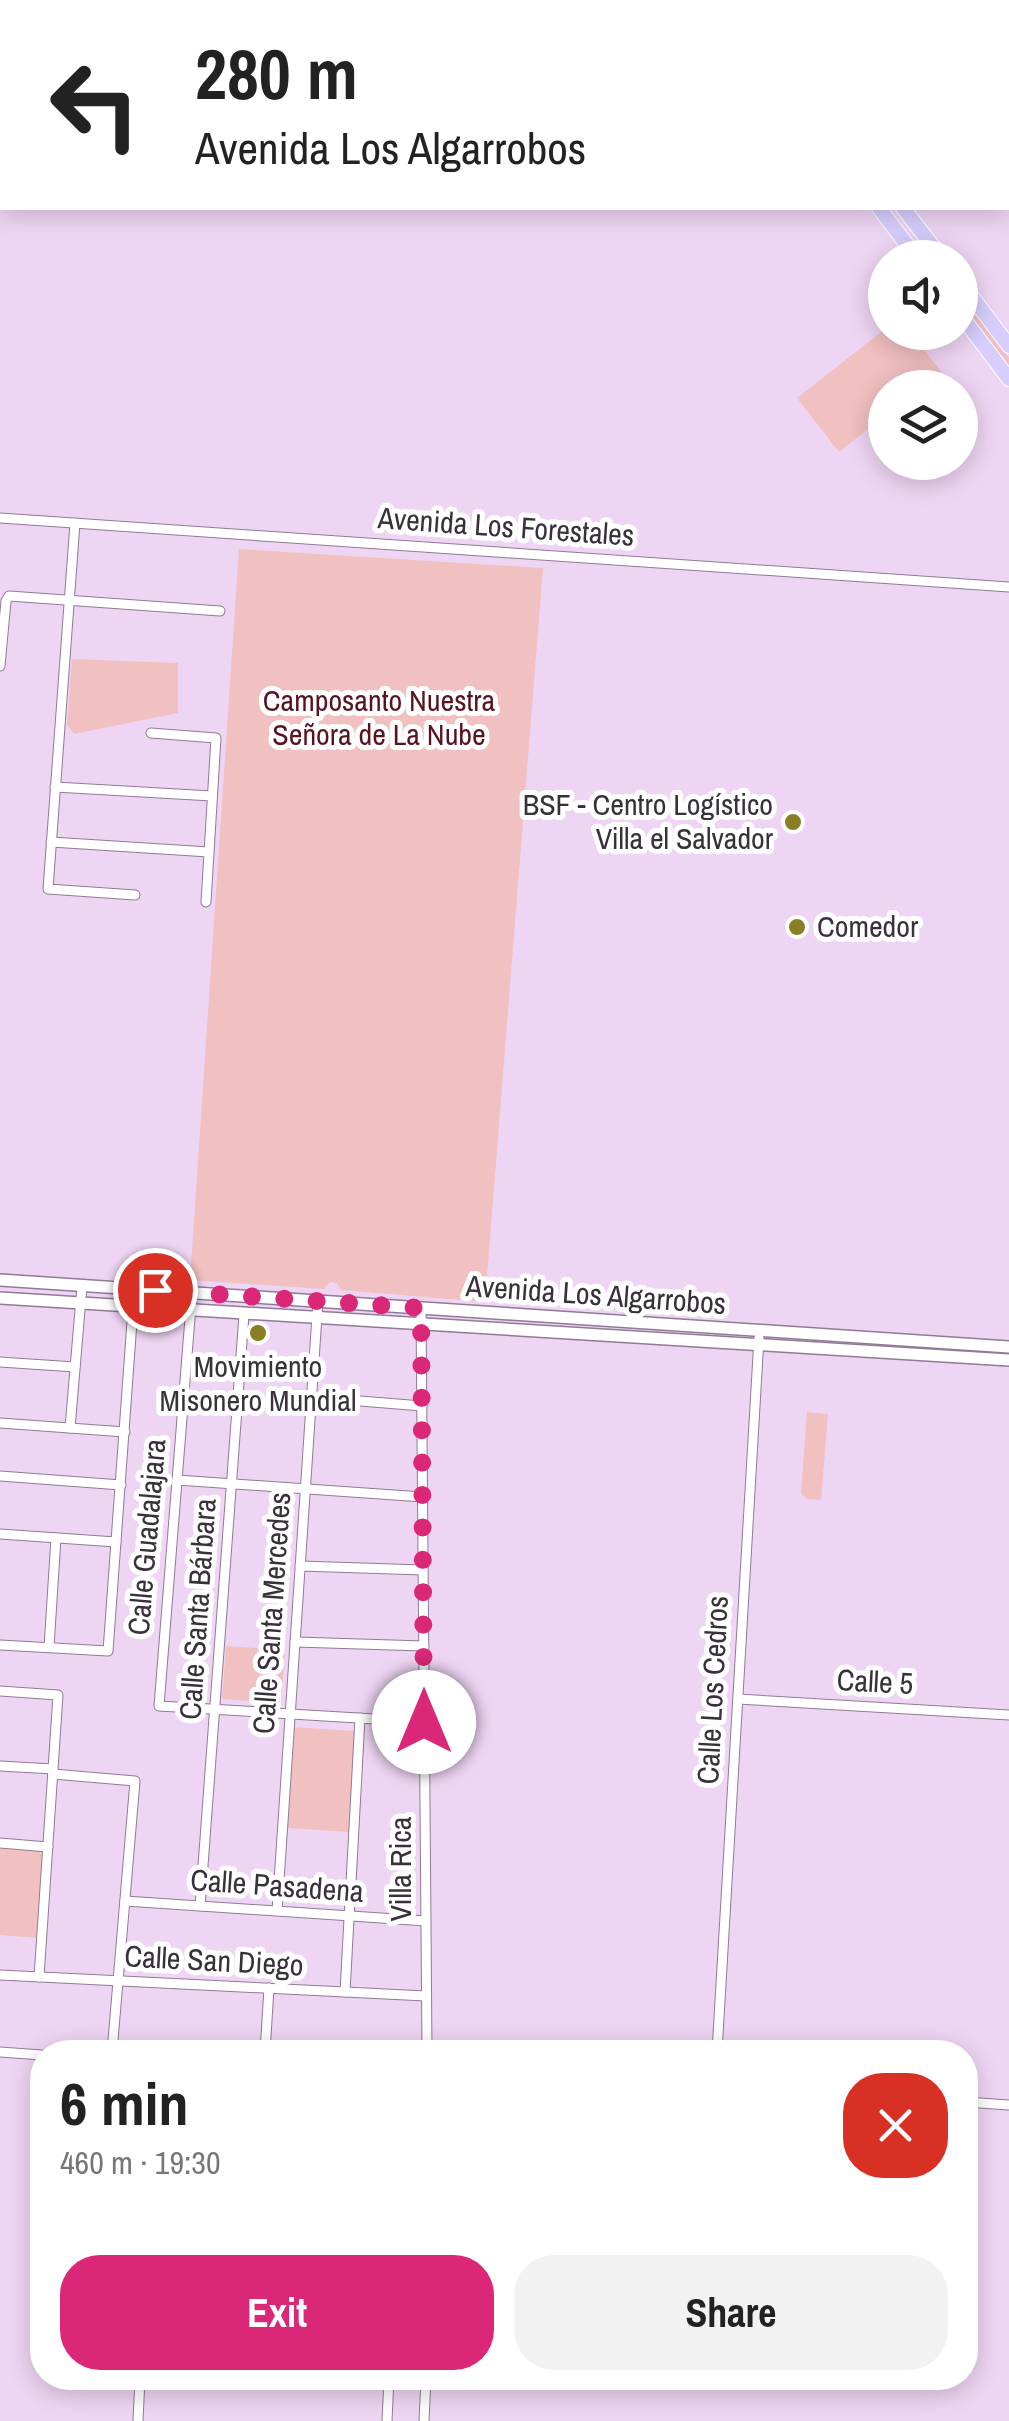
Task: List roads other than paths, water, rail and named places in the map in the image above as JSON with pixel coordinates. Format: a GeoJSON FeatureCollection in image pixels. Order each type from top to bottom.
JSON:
{"type":"FeatureCollection","features":[{"type":"Feature","properties":{"kind":"main road"},"geometry":{"type":"LineString","coordinates":[[881,210],[903,240]]}},
{"type":"Feature","properties":{"kind":"main road"},"geometry":{"type":"LineString","coordinates":[[905,210],[928,240]]}},
{"type":"Feature","properties":{"kind":"main road"},"geometry":{"type":"LineString","coordinates":[[978,305],[1009,346]]}},
{"type":"Feature","properties":{"kind":"main road"},"geometry":{"type":"LineString","coordinates":[[978,338],[1009,379]]}},
{"type":"Feature","properties":{"kind":"street","name":"Avenida Los Forestales"},"geometry":{"type":"LineString","coordinates":[[0,518],[1009,587]]}},
{"type":"Feature","properties":{"kind":"street"},"geometry":{"type":"LineString","coordinates":[[75,523],[48,889],[135,895]]}},
{"type":"Feature","properties":{"kind":"street"},"geometry":{"type":"LineString","coordinates":[[0,666],[2,624],[9,596],[220,611]]}},
{"type":"Feature","properties":{"kind":"street"},"geometry":{"type":"LineString","coordinates":[[151,733],[216,738],[206,902]]}},
{"type":"Feature","properties":{"kind":"street"},"geometry":{"type":"LineString","coordinates":[[55,786],[212,796]]}},
{"type":"Feature","properties":{"kind":"street"},"geometry":{"type":"LineString","coordinates":[[51,842],[209,852]]}},
{"type":"Feature","properties":{"kind":"street","name":"Avenida Los Algarrobos"},"geometry":{"type":"LineString","coordinates":[[0,1280],[1009,1347]]}},
{"type":"Feature","properties":{"kind":"street"},"geometry":{"type":"LineString","coordinates":[[70,1428],[82,1286]]}},
{"type":"Feature","properties":{"kind":"street","name":"Calle Guadalajara"},"geometry":{"type":"LineString","coordinates":[[192,1293],[159,1706],[216,1710]]}},
{"type":"Feature","properties":{"kind":"street","name":"Avenida Los Algarrobos"},"geometry":{"type":"LineString","coordinates":[[0,1298],[1009,1360]]}},
{"type":"Feature","properties":{"kind":"street","name":"Calle Santa Mercedes"},"geometry":{"type":"LineString","coordinates":[[277,1911],[318,1301]]}},
{"type":"Feature","properties":{"kind":"street"},"geometry":{"type":"LineString","coordinates":[[0,1645],[108,1651],[133,1308]]}},
{"type":"Feature","properties":{"kind":"street","name":"Villa Rica"},"geometry":{"type":"LineString","coordinates":[[421,1308],[427,2040]]}},
{"type":"Feature","properties":{"kind":"street","name":"Calle Santa Bárbara"},"geometry":{"type":"LineString","coordinates":[[200,1906],[244,1315]]}},
{"type":"Feature","properties":{"kind":"street","name":"Calle Los Cedros"},"geometry":{"type":"LineString","coordinates":[[719,2040],[759,1330]]}},
{"type":"Feature","properties":{"kind":"street"},"geometry":{"type":"LineString","coordinates":[[0,1362],[75,1366]]}},
{"type":"Feature","properties":{"kind":"street"},"geometry":{"type":"LineString","coordinates":[[312,1396],[422,1406]]}},
{"type":"Feature","properties":{"kind":"street"},"geometry":{"type":"LineString","coordinates":[[0,1423],[125,1432]]}},
{"type":"Feature","properties":{"kind":"street"},"geometry":{"type":"LineString","coordinates":[[0,1476],[121,1485]]}},
{"type":"Feature","properties":{"kind":"street"},"geometry":{"type":"LineString","coordinates":[[177,1480],[423,1497]]}},
{"type":"Feature","properties":{"kind":"street"},"geometry":{"type":"LineString","coordinates":[[0,1534],[116,1542]]}},
{"type":"Feature","properties":{"kind":"street"},"geometry":{"type":"LineString","coordinates":[[49,1648],[56,1538]]}},
{"type":"Feature","properties":{"kind":"street"},"geometry":{"type":"LineString","coordinates":[[300,1566],[423,1570]]}},
{"type":"Feature","properties":{"kind":"street"},"geometry":{"type":"LineString","coordinates":[[295,1642],[424,1646]]}},
{"type":"Feature","properties":{"kind":"street"},"geometry":{"type":"LineString","coordinates":[[0,1691],[58,1694],[39,1977]]}},
{"type":"Feature","properties":{"kind":"street","name":"Calle 5"},"geometry":{"type":"LineString","coordinates":[[738,1699],[1009,1715]]}},
{"type":"Feature","properties":{"kind":"street"},"geometry":{"type":"LineString","coordinates":[[216,1710],[424,1722]]}},
{"type":"Feature","properties":{"kind":"street"},"geometry":{"type":"LineString","coordinates":[[344,1992],[360,1718]]}},
{"type":"Feature","properties":{"kind":"street"},"geometry":{"type":"LineString","coordinates":[[0,1766],[134,1781],[113,2040]]}},
{"type":"Feature","properties":{"kind":"street"},"geometry":{"type":"LineString","coordinates":[[0,1843],[48,1846]]}},
{"type":"Feature","properties":{"kind":"street","name":"Calle Pasadena"},"geometry":{"type":"LineString","coordinates":[[125,1901],[426,1920]]}},
{"type":"Feature","properties":{"kind":"street","name":"Calle San Diego"},"geometry":{"type":"LineString","coordinates":[[0,1975],[426,1996]]}},
{"type":"Feature","properties":{"kind":"street"},"geometry":{"type":"LineString","coordinates":[[266,2040],[269,1988]]}},
{"type":"Feature","properties":{"kind":"street"},"geometry":{"type":"LineString","coordinates":[[0,2052],[30,2054]]}},
{"type":"Feature","properties":{"kind":"street"},"geometry":{"type":"LineString","coordinates":[[978,2103],[1009,2105]]}},
{"type":"Feature","properties":{"kind":"street"},"geometry":{"type":"LineString","coordinates":[[138,2421],[139,2390]]}},
{"type":"Feature","properties":{"kind":"street"},"geometry":{"type":"LineString","coordinates":[[387,2421],[388,2390]]}},
{"type":"Feature","properties":{"kind":"street"},"geometry":{"type":"LineString","coordinates":[[424,2421],[425,2390]]}},
{"type":"Feature","properties":{"kind":"place","name":"BSF - Centro Logístico Villa el Salvador"},"geometry":{"type":"Point","coordinates":[793,822]}},
{"type":"Feature","properties":{"kind":"place","name":"Comedor"},"geometry":{"type":"Point","coordinates":[797,927]}},
{"type":"Feature","properties":{"kind":"place","name":"Movimiento Misonero Mundial"},"geometry":{"type":"Point","coordinates":[258,1333]}},
{"type":"Feature","properties":{"kind":"park label","name":"Camposanto Nuestra Señora de La Nube"},"geometry":{"type":"Point","coordinates":[379,718]}}]}
